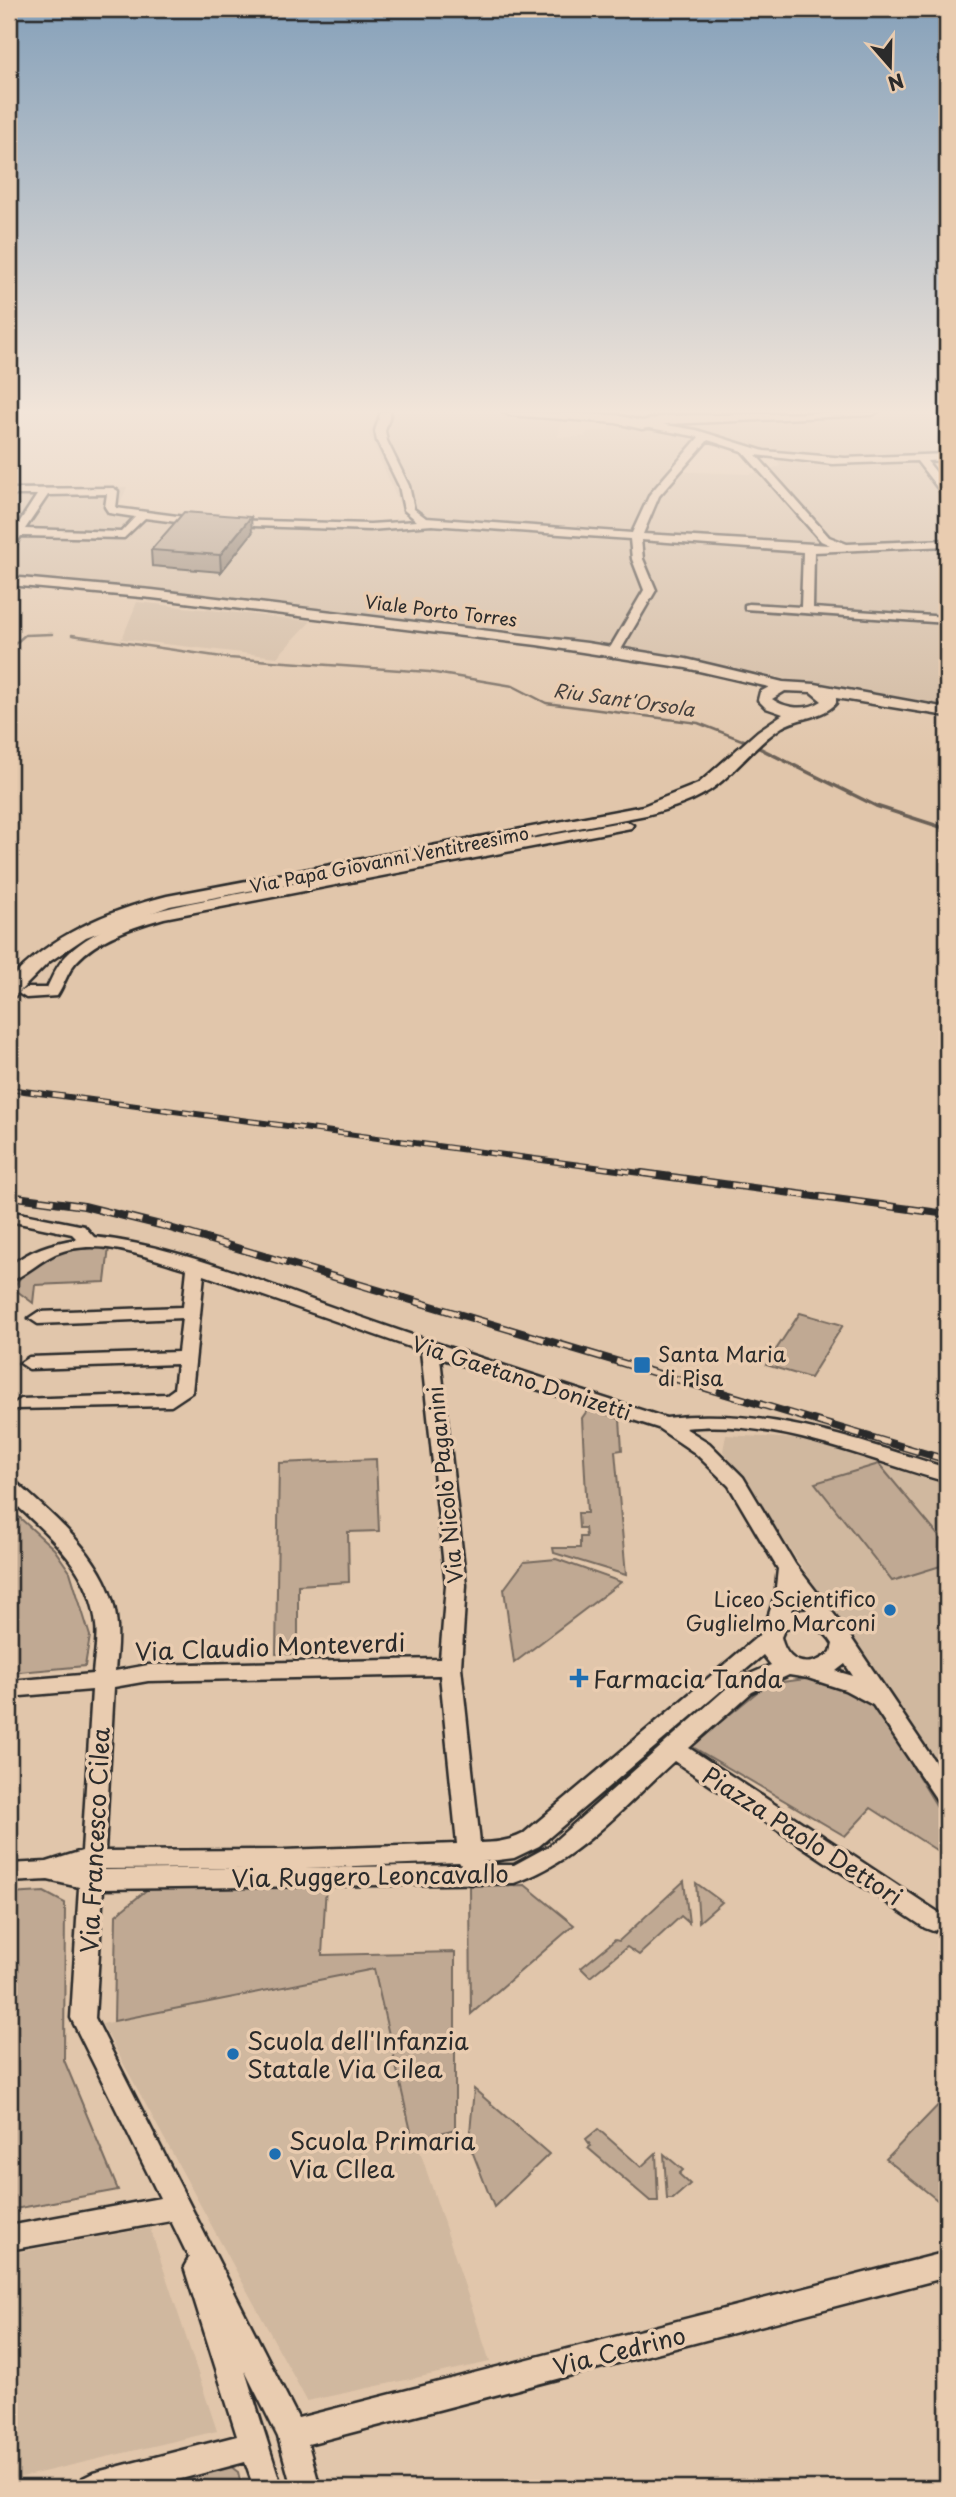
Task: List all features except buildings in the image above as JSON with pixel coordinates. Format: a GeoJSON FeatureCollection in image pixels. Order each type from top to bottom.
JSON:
{"type":"FeatureCollection","features":[{"type":"Feature","properties":{"kind":"main road","name":"Viale Porto Torres"},"geometry":{"type":"LineString","coordinates":[[9,583],[384,623],[612,653],[783,686],[805,686],[823,691]]}},
{"type":"Feature","properties":{"kind":"main road","name":"Viale Porto Torres"},"geometry":{"type":"LineString","coordinates":[[9,583],[551,649],[729,681],[767,700],[801,712]]}},
{"type":"Feature","properties":{"kind":"main road"},"geometry":{"type":"LineString","coordinates":[[769,727],[767,700],[783,686]]}},
{"type":"Feature","properties":{"kind":"main road"},"geometry":{"type":"LineString","coordinates":[[823,691],[829,697],[829,702],[823,708]]}},
{"type":"Feature","properties":{"kind":"main road"},"geometry":{"type":"LineString","coordinates":[[823,691],[947,712]]}},
{"type":"Feature","properties":{"kind":"main road"},"geometry":{"type":"LineString","coordinates":[[801,712],[823,708],[894,710],[947,719]]}},
{"type":"Feature","properties":{"kind":"main road","name":"Via Papa Giovanni Ventitreesimo"},"geometry":{"type":"LineString","coordinates":[[17,993],[27,970],[57,945],[136,910],[167,901],[460,850],[646,810],[679,800],[709,783],[769,727],[801,712]]}},
{"type":"Feature","properties":{"kind":"street"},"geometry":{"type":"LineString","coordinates":[[9,546],[13,533],[124,535],[130,529]]}},
{"type":"Feature","properties":{"kind":"street"},"geometry":{"type":"LineString","coordinates":[[504,529],[809,549],[947,543]]}},
{"type":"Feature","properties":{"kind":"street"},"geometry":{"type":"LineString","coordinates":[[612,653],[650,590],[638,565],[636,539],[641,529]]}},
{"type":"Feature","properties":{"kind":"street"},"geometry":{"type":"LineString","coordinates":[[817,529],[825,539],[849,548]]}},
{"type":"Feature","properties":{"kind":"street"},"geometry":{"type":"LineString","coordinates":[[809,549],[825,539]]}},
{"type":"Feature","properties":{"kind":"street"},"geometry":{"type":"LineString","coordinates":[[807,612],[809,549]]}},
{"type":"Feature","properties":{"kind":"street"},"geometry":{"type":"LineString","coordinates":[[749,607],[947,620]]}},
{"type":"Feature","properties":{"kind":"street"},"geometry":{"type":"LineString","coordinates":[[17,993],[52,993],[69,961],[86,947],[149,918],[460,850],[626,825]]}},
{"type":"Feature","properties":{"kind":"street"},"geometry":{"type":"LineString","coordinates":[[9,1216],[78,1230],[89,1242]]}},
{"type":"Feature","properties":{"kind":"street","name":"Via Gaetano Donizetti"},"geometry":{"type":"LineString","coordinates":[[9,1276],[41,1253],[89,1242],[128,1246],[196,1266],[430,1348],[665,1424],[690,1439],[736,1482],[788,1569],[839,1634],[844,1646],[947,1797]]}},
{"type":"Feature","properties":{"kind":"street"},"geometry":{"type":"LineString","coordinates":[[22,1405],[171,1400],[183,1392],[196,1266]]}},
{"type":"Feature","properties":{"kind":"street"},"geometry":{"type":"LineString","coordinates":[[38,1318],[191,1312]]}},
{"type":"Feature","properties":{"kind":"street","name":"Via Nicolò Paganini"},"geometry":{"type":"LineString","coordinates":[[430,1348],[456,1585],[450,1667],[471,1864]]}},
{"type":"Feature","properties":{"kind":"street"},"geometry":{"type":"LineString","coordinates":[[29,1363],[186,1358]]}},
{"type":"Feature","properties":{"kind":"street"},"geometry":{"type":"LineString","coordinates":[[665,1424],[723,1419],[772,1425],[947,1475]]}},
{"type":"Feature","properties":{"kind":"street"},"geometry":{"type":"LineString","coordinates":[[690,1439],[714,1429],[772,1425]]}},
{"type":"Feature","properties":{"kind":"street","name":"Via Francesco Cilea"},"geometry":{"type":"LineString","coordinates":[[9,1487],[71,1547],[89,1569],[103,1597],[107,1626],[89,1867],[83,2018],[291,2434],[306,2488]]}},
{"type":"Feature","properties":{"kind":"street"},"geometry":{"type":"LineString","coordinates":[[788,1569],[785,1596],[773,1631],[773,1654],[800,1669],[828,1667],[840,1659],[844,1646]]}},
{"type":"Feature","properties":{"kind":"street"},"geometry":{"type":"LineString","coordinates":[[773,1631],[795,1617],[828,1623]]}},
{"type":"Feature","properties":{"kind":"street","name":"Via Ruggero Leoncavallo"},"geometry":{"type":"LineString","coordinates":[[89,1867],[471,1864],[531,1840],[773,1631]]}},
{"type":"Feature","properties":{"kind":"street","name":"Via Claudio Monteverdi"},"geometry":{"type":"LineString","coordinates":[[9,1689],[104,1681],[148,1674],[450,1667]]}},
{"type":"Feature","properties":{"kind":"street","name":"Via Gaetano Donizetti"},"geometry":{"type":"LineString","coordinates":[[800,1669],[853,1684],[883,1702]]}},
{"type":"Feature","properties":{"kind":"street","name":"Via Ruggero Leoncavallo"},"geometry":{"type":"LineString","coordinates":[[9,1873],[284,1859],[471,1864],[514,1874],[532,1868],[557,1853],[744,1686],[800,1669]]}},
{"type":"Feature","properties":{"kind":"street","name":"Piazza Paolo Dettori"},"geometry":{"type":"LineString","coordinates":[[673,1749],[933,1921]]}},
{"type":"Feature","properties":{"kind":"street"},"geometry":{"type":"LineString","coordinates":[[9,2238],[178,2207]]}},
{"type":"Feature","properties":{"kind":"street","name":"Via Francesco Cilea"},"geometry":{"type":"LineString","coordinates":[[178,2207],[268,2488]]}},
{"type":"Feature","properties":{"kind":"street","name":"Via Cedrino"},"geometry":{"type":"LineString","coordinates":[[291,2434],[947,2265]]}},
{"type":"Feature","properties":{"kind":"street"},"geometry":{"type":"LineString","coordinates":[[93,2488],[256,2445]]}},
{"type":"Feature","properties":{"kind":"shaded area"},"geometry":{"type":"Polygon","coordinates":[[[25,529],[947,529],[947,705],[555,641],[522,630],[344,615],[9,578],[9,553],[25,529]]]}},
{"type":"Feature","properties":{"kind":"shaded area"},"geometry":{"type":"Polygon","coordinates":[[[137,602],[311,621],[277,657],[122,639],[137,602]]]}},
{"type":"Feature","properties":{"kind":"shaded area"},"geometry":{"type":"Polygon","coordinates":[[[84,1247],[109,1247],[105,1282],[35,1285],[33,1303],[13,1288],[35,1264],[63,1251],[84,1247]]]}},
{"type":"Feature","properties":{"kind":"shaded area"},"geometry":{"type":"Polygon","coordinates":[[[800,1313],[843,1325],[810,1378],[766,1365],[800,1313]]]}},
{"type":"Feature","properties":{"kind":"shaded area"},"geometry":{"type":"Polygon","coordinates":[[[589,1408],[620,1419],[622,1450],[615,1451],[626,1575],[554,1553],[553,1548],[580,1548],[580,1537],[586,1537],[585,1528],[579,1528],[578,1513],[587,1513],[582,1418],[589,1408]]]}},
{"type":"Feature","properties":{"kind":"shaded area","name":"Liceo Scientifico Guglielmo Marconi"},"geometry":{"type":"Polygon","coordinates":[[[726,1435],[802,1439],[947,1485],[947,1779],[723,1451],[726,1435]]]}},
{"type":"Feature","properties":{"kind":"shaded area"},"geometry":{"type":"Polygon","coordinates":[[[376,1459],[379,1531],[348,1532],[349,1582],[298,1585],[298,1654],[276,1654],[279,1463],[376,1459]]]}},
{"type":"Feature","properties":{"kind":"shaded area"},"geometry":{"type":"Polygon","coordinates":[[[879,1464],[947,1546],[947,1564],[892,1581],[815,1483],[879,1464]]]}},
{"type":"Feature","properties":{"kind":"shaded area"},"geometry":{"type":"Polygon","coordinates":[[[9,1508],[54,1549],[70,1572],[90,1636],[85,1666],[9,1673],[9,1508]]]}},
{"type":"Feature","properties":{"kind":"shaded area"},"geometry":{"type":"Polygon","coordinates":[[[556,1559],[621,1582],[514,1663],[504,1589],[524,1562],[556,1559]]]}},
{"type":"Feature","properties":{"kind":"shaded area"},"geometry":{"type":"Polygon","coordinates":[[[813,1678],[847,1688],[872,1700],[947,1823],[947,1857],[871,1808],[845,1836],[691,1746],[767,1684],[813,1678]]]}},
{"type":"Feature","properties":{"kind":"shaded area"},"geometry":{"type":"Polygon","coordinates":[[[684,1881],[689,1923],[681,1916],[639,1955],[627,1947],[590,1977],[581,1968],[615,1940],[619,1941],[684,1881]]]}},
{"type":"Feature","properties":{"kind":"shaded area"},"geometry":{"type":"Polygon","coordinates":[[[696,1883],[722,1902],[699,1922],[696,1883]]]}},
{"type":"Feature","properties":{"kind":"shaded area"},"geometry":{"type":"Polygon","coordinates":[[[326,1885],[322,1955],[455,1952],[455,2129],[405,2143],[404,2138],[412,2136],[374,1969],[114,2021],[116,1915],[149,1888],[326,1885]]]}},
{"type":"Feature","properties":{"kind":"shaded area"},"geometry":{"type":"Polygon","coordinates":[[[525,1885],[574,1925],[471,2014],[470,1886],[525,1885]]]}},
{"type":"Feature","properties":{"kind":"shaded area"},"geometry":{"type":"Polygon","coordinates":[[[44,1892],[65,1903],[64,2060],[118,2190],[9,2210],[9,1894],[44,1892]]]}},
{"type":"Feature","properties":{"kind":"shaded area"},"geometry":{"type":"Polygon","coordinates":[[[374,1969],[417,2142],[490,2362],[307,2401],[102,2024],[374,1969]]]}},
{"type":"Feature","properties":{"kind":"shaded area"},"geometry":{"type":"Polygon","coordinates":[[[474,2089],[549,2154],[494,2207],[469,2143],[474,2089]]]}},
{"type":"Feature","properties":{"kind":"shaded area"},"geometry":{"type":"Polygon","coordinates":[[[947,2096],[947,2208],[886,2159],[947,2096]]]}},
{"type":"Feature","properties":{"kind":"shaded area"},"geometry":{"type":"Polygon","coordinates":[[[598,2129],[641,2167],[656,2153],[658,2201],[650,2201],[588,2148],[591,2146],[586,2139],[598,2129]]]}},
{"type":"Feature","properties":{"kind":"shaded area"},"geometry":{"type":"Polygon","coordinates":[[[664,2154],[683,2170],[679,2174],[690,2184],[673,2199],[667,2199],[664,2154]]]}},
{"type":"Feature","properties":{"kind":"shaded area"},"geometry":{"type":"Polygon","coordinates":[[[150,2228],[217,2431],[9,2480],[9,2254],[150,2228]]]}},
{"type":"Feature","properties":{"kind":"shaded area"},"geometry":{"type":"Polygon","coordinates":[[[226,2463],[238,2472],[242,2488],[129,2488],[226,2463]]]}},
{"type":"Feature","properties":{"kind":"waterway","name":"Riu Sant'Orsola"},"geometry":{"type":"LineString","coordinates":[[9,649],[25,635],[52,634]]}},
{"type":"Feature","properties":{"kind":"waterway","name":"Riu Sant'Orsola"},"geometry":{"type":"LineString","coordinates":[[72,635],[229,658],[429,672],[513,686],[546,703],[698,723],[747,742]]}},
{"type":"Feature","properties":{"kind":"waterway","name":"Riu Sant'Orsola"},"geometry":{"type":"LineString","coordinates":[[743,740],[876,806],[947,829]]}},
{"type":"Feature","properties":{"kind":"railway"},"geometry":{"type":"LineString","coordinates":[[9,1089],[655,1175]]}},
{"type":"Feature","properties":{"kind":"railway"},"geometry":{"type":"LineString","coordinates":[[642,1173],[947,1214]]}},
{"type":"Feature","properties":{"kind":"railway"},"geometry":{"type":"LineString","coordinates":[[9,1196],[84,1206],[160,1225],[947,1460]]}},
{"type":"Feature","properties":{"kind":"place","name":"Santa Maria di Pisa"},"geometry":{"type":"Point","coordinates":[642,1365]}},
{"type":"Feature","properties":{"kind":"place","name":"Liceo Scientifico Guglielmo Marconi"},"geometry":{"type":"Point","coordinates":[890,1610]}},
{"type":"Feature","properties":{"kind":"place","name":"Farmacia Tanda"},"geometry":{"type":"Point","coordinates":[579,1678]}},
{"type":"Feature","properties":{"kind":"place","name":"Scuola dell'Infanzia Statale Via Cilea"},"geometry":{"type":"Point","coordinates":[233,2054]}},
{"type":"Feature","properties":{"kind":"place","name":"Scuola Primaria Via CIlea"},"geometry":{"type":"Point","coordinates":[275,2154]}}]}
